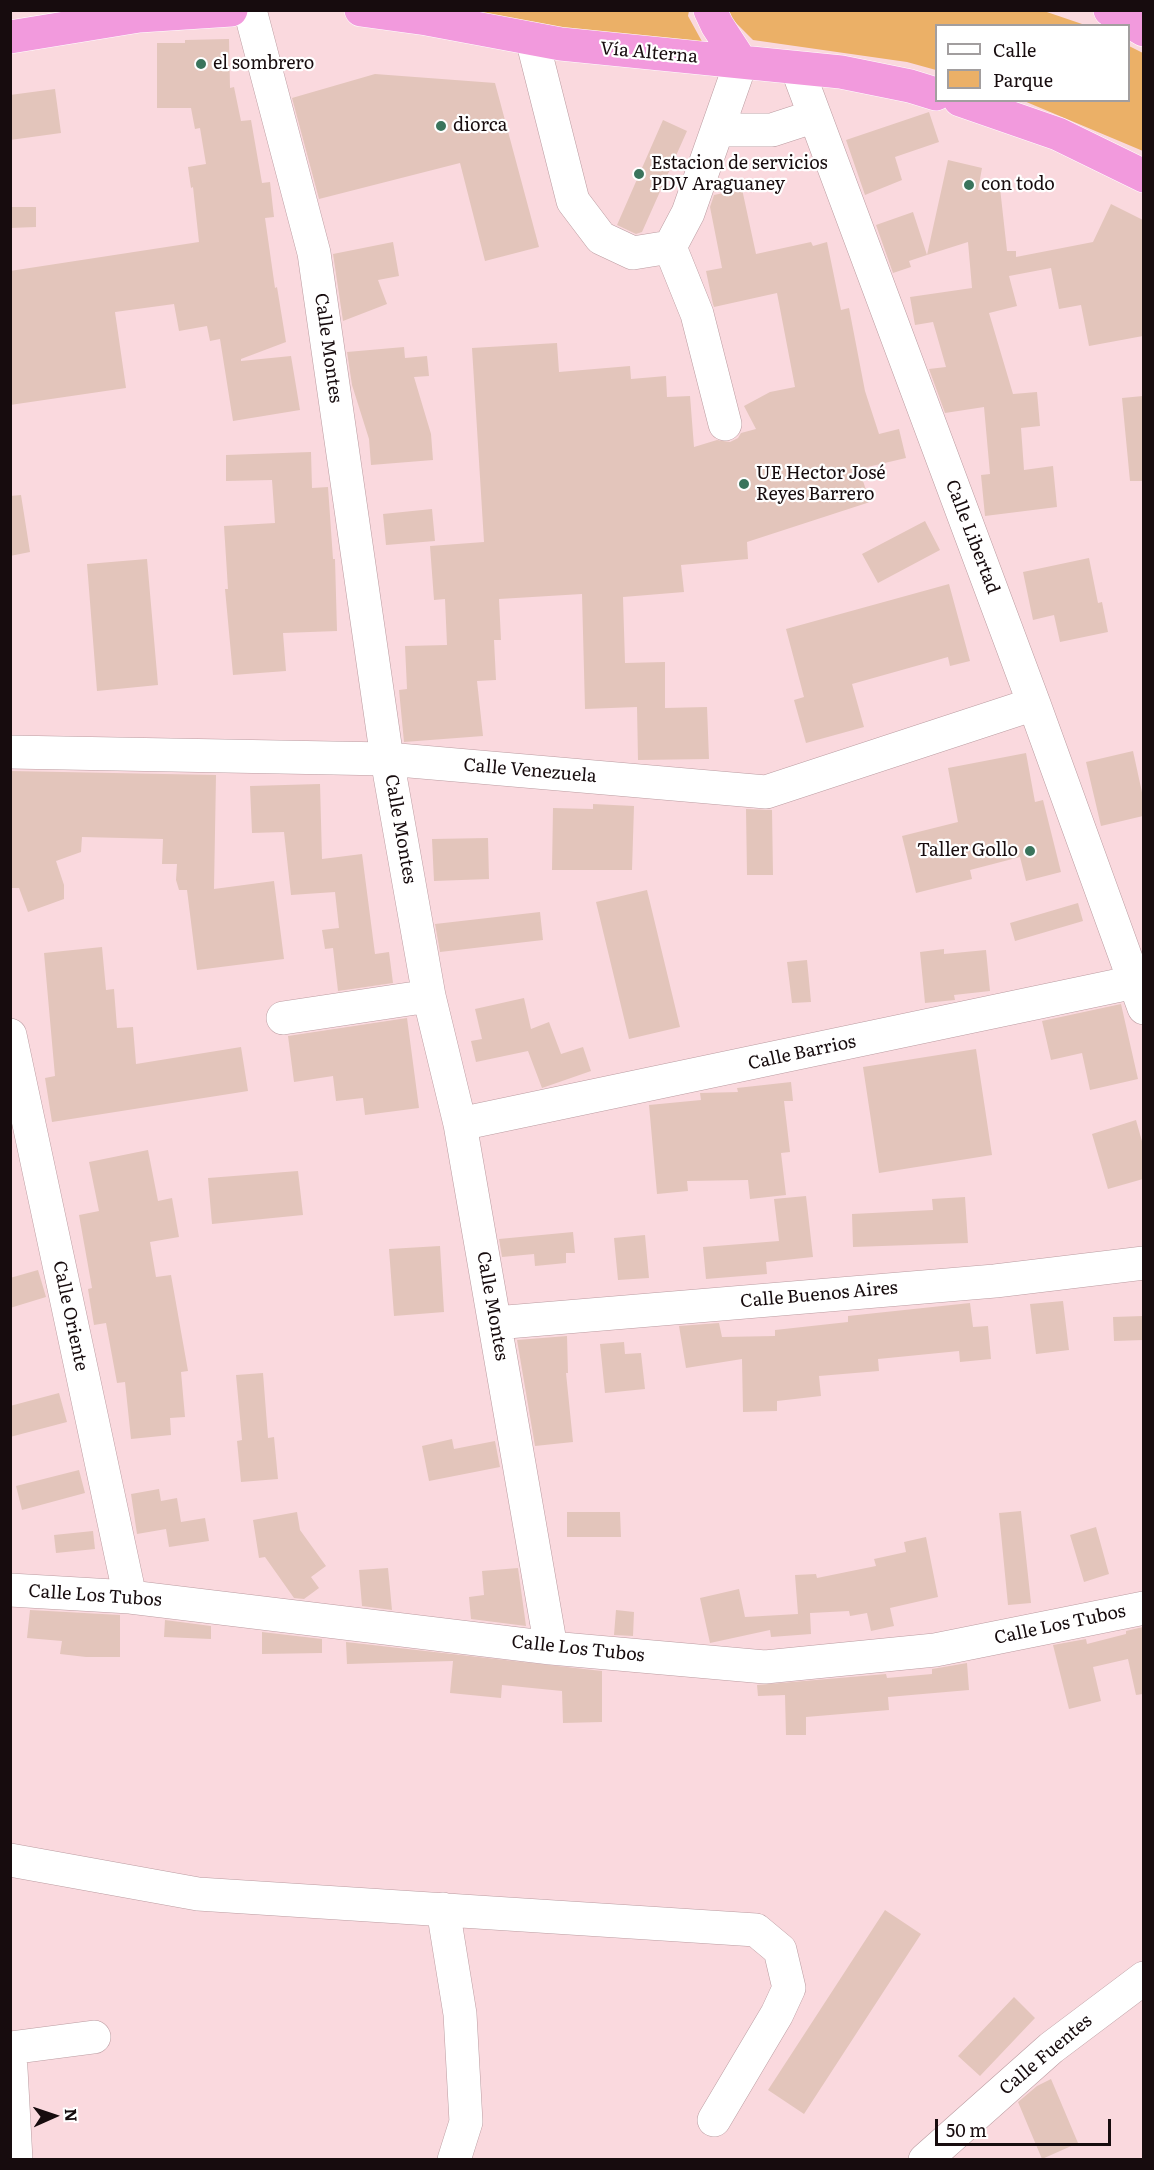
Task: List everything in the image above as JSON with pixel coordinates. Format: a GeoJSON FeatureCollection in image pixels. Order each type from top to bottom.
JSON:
{"type":"FeatureCollection","features":[{"type":"Feature","properties":{"kind":"highway"},"geometry":{"type":"LineString","coordinates":[[10,37],[138,16],[231,10]]}},
{"type":"Feature","properties":{"kind":"highway","name":"Vía Alterna"},"geometry":{"type":"LineString","coordinates":[[361,10],[618,51],[841,72],[910,86],[935,94]]}},
{"type":"Feature","properties":{"kind":"highway"},"geometry":{"type":"LineString","coordinates":[[710,10],[741,62]]}},
{"type":"Feature","properties":{"kind":"highway"},"geometry":{"type":"LineString","coordinates":[[966,102],[1058,134],[1143,176]]}},
{"type":"Feature","properties":{"kind":"street","name":"Calle Montes"},"geometry":{"type":"LineString","coordinates":[[250,10],[314,253],[387,759],[429,996],[460,1124],[551,1648]]}},
{"type":"Feature","properties":{"kind":"street"},"geometry":{"type":"LineString","coordinates":[[532,39],[573,201],[601,238],[633,253],[670,247]]}},
{"type":"Feature","properties":{"kind":"street"},"geometry":{"type":"LineString","coordinates":[[725,424],[697,314],[670,247],[688,213],[741,62]]}},
{"type":"Feature","properties":{"kind":"street","name":"Calle Libertad"},"geometry":{"type":"LineString","coordinates":[[797,68],[1141,990]]}},
{"type":"Feature","properties":{"kind":"street"},"geometry":{"type":"LineString","coordinates":[[717,130],[772,130],[815,116]]}},
{"type":"Feature","properties":{"kind":"street","name":"Calle Venezuela"},"geometry":{"type":"LineString","coordinates":[[10,752],[387,759],[766,792],[1034,704]]}},
{"type":"Feature","properties":{"kind":"street","name":"Calle Barrios"},"geometry":{"type":"LineString","coordinates":[[460,1124],[1141,990]]}},
{"type":"Feature","properties":{"kind":"street"},"geometry":{"type":"LineString","coordinates":[[283,1018],[429,996]]}},
{"type":"Feature","properties":{"kind":"street","name":"Calle Oriente"},"geometry":{"type":"LineString","coordinates":[[10,1035],[130,1597]]}},
{"type":"Feature","properties":{"kind":"street","name":"Calle Buenos Aires"},"geometry":{"type":"LineString","coordinates":[[495,1323],[521,1319],[995,1281],[1143,1263]]}},
{"type":"Feature","properties":{"kind":"street","name":"Calle Los Tubos"},"geometry":{"type":"LineString","coordinates":[[10,1590],[130,1597],[551,1648],[765,1667],[935,1650],[1143,1608]]}},
{"type":"Feature","properties":{"kind":"street"},"geometry":{"type":"LineString","coordinates":[[10,1860],[198,1894],[756,1930],[780,1950],[789,1988],[777,2013],[714,2120]]}},
{"type":"Feature","properties":{"kind":"street"},"geometry":{"type":"LineString","coordinates":[[443,1909],[460,2013],[466,2122],[454,2160]]}},
{"type":"Feature","properties":{"kind":"street","name":"Calle Fuentes"},"geometry":{"type":"LineString","coordinates":[[925,2160],[1051,2048],[1143,1978]]}},
{"type":"Feature","properties":{"kind":"street"},"geometry":{"type":"LineString","coordinates":[[16,2160],[10,2049],[94,2037]]}},
{"type":"Feature","properties":{"kind":"green space"},"geometry":{"type":"Polygon","coordinates":[[[1041,10],[1082,24],[935,24],[935,70],[907,62],[753,40],[731,18],[729,11],[1041,10]]]}},
{"type":"Feature","properties":{"kind":"green space"},"geometry":{"type":"Polygon","coordinates":[[[445,11],[689,11],[688,16],[705,47],[658,47],[445,11]]]}},
{"type":"Feature","properties":{"kind":"green space"},"geometry":{"type":"Polygon","coordinates":[[[1130,46],[1143,53],[1143,151],[1026,102],[1130,102],[1130,46]]]}},
{"type":"Feature","properties":{"kind":"building"},"geometry":{"type":"Polygon","coordinates":[[[229,39],[230,88],[234,87],[241,121],[251,120],[262,183],[270,182],[274,217],[265,218],[275,288],[277,287],[286,342],[241,359],[241,361],[291,356],[300,410],[233,421],[220,339],[210,341],[207,326],[179,331],[174,304],[115,312],[126,388],[10,405],[10,271],[199,242],[193,187],[191,188],[188,167],[206,164],[200,128],[195,129],[191,108],[157,108],[157,43],[229,39]]]}},
{"type":"Feature","properties":{"kind":"building"},"geometry":{"type":"Polygon","coordinates":[[[375,74],[495,83],[539,247],[485,261],[460,163],[319,199],[292,98],[375,74]]]}},
{"type":"Feature","properties":{"kind":"building"},"geometry":{"type":"Polygon","coordinates":[[[55,89],[61,133],[10,140],[10,95],[55,89]]]}},
{"type":"Feature","properties":{"kind":"building"},"geometry":{"type":"Polygon","coordinates":[[[929,112],[939,142],[895,157],[902,180],[865,195],[846,140],[929,112]]]}},
{"type":"Feature","properties":{"kind":"building"},"geometry":{"type":"Polygon","coordinates":[[[663,120],[687,131],[642,232],[636,234],[617,225],[663,120]]]}},
{"type":"Feature","properties":{"kind":"building"},"geometry":{"type":"Polygon","coordinates":[[[948,160],[982,168],[978,190],[1000,188],[1007,251],[1016,251],[1016,257],[1093,242],[1111,204],[1143,220],[1143,336],[1089,346],[1081,305],[1059,309],[1051,268],[1009,276],[1017,306],[989,313],[1013,394],[1037,392],[1040,426],[1021,428],[1024,470],[1053,466],[1057,507],[985,516],[981,475],[990,474],[984,407],[945,413],[929,369],[946,367],[933,322],[915,325],[910,297],[972,288],[968,242],[927,255],[948,160]]]}},
{"type":"Feature","properties":{"kind":"building"},"geometry":{"type":"Polygon","coordinates":[[[742,189],[756,254],[811,242],[813,246],[827,242],[841,310],[849,308],[865,391],[879,434],[899,429],[906,458],[859,469],[870,502],[747,542],[748,559],[681,565],[684,592],[623,597],[625,663],[665,662],[665,708],[707,707],[709,759],[638,760],[637,707],[585,709],[582,594],[499,599],[501,640],[494,640],[496,680],[477,681],[483,736],[404,742],[399,690],[407,689],[405,646],[447,645],[445,599],[434,600],[430,546],[484,542],[472,348],[557,343],[559,372],[630,366],[631,379],[666,376],[667,397],[690,396],[694,447],[717,440],[730,442],[738,438],[741,433],[756,429],[744,406],[770,392],[795,387],[777,293],[714,307],[713,304],[706,271],[722,268],[710,207],[714,195],[742,189]]]}},
{"type":"Feature","properties":{"kind":"building"},"geometry":{"type":"Polygon","coordinates":[[[10,207],[36,207],[36,227],[10,228],[10,207]]]}},
{"type":"Feature","properties":{"kind":"building"},"geometry":{"type":"Polygon","coordinates":[[[913,212],[927,255],[909,261],[911,267],[893,273],[876,225],[913,212]]]}},
{"type":"Feature","properties":{"kind":"building"},"geometry":{"type":"Polygon","coordinates":[[[393,242],[399,276],[378,280],[387,304],[343,321],[333,254],[393,242]]]}},
{"type":"Feature","properties":{"kind":"building"},"geometry":{"type":"Polygon","coordinates":[[[404,347],[405,358],[427,356],[429,376],[414,377],[431,434],[433,460],[371,465],[369,439],[352,385],[347,352],[404,347]]]}},
{"type":"Feature","properties":{"kind":"building"},"geometry":{"type":"Polygon","coordinates":[[[1143,396],[1143,481],[1130,481],[1122,398],[1143,396]]]}},
{"type":"Feature","properties":{"kind":"building"},"geometry":{"type":"Polygon","coordinates":[[[311,452],[312,488],[328,487],[333,559],[335,559],[337,631],[283,633],[286,671],[233,675],[225,589],[228,589],[224,526],[275,523],[272,480],[226,481],[226,455],[311,452]]]}},
{"type":"Feature","properties":{"kind":"building"},"geometry":{"type":"Polygon","coordinates":[[[21,495],[30,552],[10,556],[10,496],[21,495]]]}},
{"type":"Feature","properties":{"kind":"building"},"geometry":{"type":"Polygon","coordinates":[[[432,509],[435,541],[386,545],[383,514],[432,509]]]}},
{"type":"Feature","properties":{"kind":"building"},"geometry":{"type":"Polygon","coordinates":[[[925,521],[940,550],[878,583],[862,554],[925,521]]]}},
{"type":"Feature","properties":{"kind":"building"},"geometry":{"type":"Polygon","coordinates":[[[1089,558],[1098,603],[1102,602],[1108,632],[1060,642],[1054,615],[1033,620],[1023,572],[1089,558]]]}},
{"type":"Feature","properties":{"kind":"building"},"geometry":{"type":"Polygon","coordinates":[[[147,559],[158,685],[97,691],[87,564],[147,559]]]}},
{"type":"Feature","properties":{"kind":"building"},"geometry":{"type":"Polygon","coordinates":[[[949,584],[970,661],[950,666],[948,657],[852,684],[864,727],[806,743],[794,700],[804,697],[786,629],[949,584]]]}},
{"type":"Feature","properties":{"kind":"building"},"geometry":{"type":"Polygon","coordinates":[[[1133,751],[1143,797],[1143,816],[1101,826],[1086,762],[1133,751]]]}},
{"type":"Feature","properties":{"kind":"building"},"geometry":{"type":"Polygon","coordinates":[[[1026,753],[1035,802],[1043,800],[1061,872],[1026,881],[1020,857],[970,870],[972,879],[916,893],[902,836],[958,822],[948,768],[1026,753]]]}},
{"type":"Feature","properties":{"kind":"building"},"geometry":{"type":"Polygon","coordinates":[[[10,771],[216,775],[214,889],[274,881],[284,959],[197,970],[187,890],[179,890],[176,880],[177,864],[162,864],[163,839],[82,837],[81,852],[56,861],[64,885],[64,899],[28,912],[19,888],[10,888],[10,771]]]}},
{"type":"Feature","properties":{"kind":"building"},"geometry":{"type":"Polygon","coordinates":[[[320,784],[322,859],[362,854],[375,954],[389,952],[393,983],[338,991],[333,948],[325,949],[322,930],[339,928],[335,892],[291,895],[284,832],[252,833],[250,786],[320,784]]]}},
{"type":"Feature","properties":{"kind":"building"},"geometry":{"type":"Polygon","coordinates":[[[593,804],[634,806],[632,870],[552,870],[553,808],[593,809],[593,804]]]}},
{"type":"Feature","properties":{"kind":"building"},"geometry":{"type":"Polygon","coordinates":[[[746,809],[772,810],[773,875],[747,875],[746,809]]]}},
{"type":"Feature","properties":{"kind":"building"},"geometry":{"type":"Polygon","coordinates":[[[488,838],[489,879],[434,881],[432,839],[488,838]]]}},
{"type":"Feature","properties":{"kind":"building"},"geometry":{"type":"Polygon","coordinates":[[[647,890],[680,1027],[629,1039],[596,902],[647,890]]]}},
{"type":"Feature","properties":{"kind":"building"},"geometry":{"type":"Polygon","coordinates":[[[1078,903],[1083,921],[1015,941],[1010,923],[1078,903]]]}},
{"type":"Feature","properties":{"kind":"building"},"geometry":{"type":"Polygon","coordinates":[[[540,912],[543,940],[440,952],[435,924],[540,912]]]}},
{"type":"Feature","properties":{"kind":"building"},"geometry":{"type":"Polygon","coordinates":[[[102,947],[106,990],[114,989],[117,1028],[133,1027],[136,1064],[241,1047],[248,1091],[52,1122],[45,1078],[55,1076],[44,953],[102,947]]]}},
{"type":"Feature","properties":{"kind":"building"},"geometry":{"type":"Polygon","coordinates":[[[944,949],[944,954],[986,950],[990,991],[954,995],[955,1000],[925,1003],[920,952],[944,949]]]}},
{"type":"Feature","properties":{"kind":"building"},"geometry":{"type":"Polygon","coordinates":[[[807,960],[811,1002],[792,1003],[787,962],[807,960]]]}},
{"type":"Feature","properties":{"kind":"building"},"geometry":{"type":"Polygon","coordinates":[[[524,998],[531,1029],[549,1022],[561,1054],[583,1047],[591,1071],[542,1088],[528,1051],[476,1062],[471,1041],[482,1039],[475,1009],[524,998]]]}},
{"type":"Feature","properties":{"kind":"building"},"geometry":{"type":"Polygon","coordinates":[[[1121,1004],[1138,1079],[1090,1090],[1082,1053],[1051,1060],[1042,1021],[1121,1004]]]}},
{"type":"Feature","properties":{"kind":"building"},"geometry":{"type":"Polygon","coordinates":[[[407,1018],[419,1108],[365,1115],[363,1098],[336,1101],[333,1076],[294,1082],[288,1036],[407,1018]]]}},
{"type":"Feature","properties":{"kind":"building"},"geometry":{"type":"Polygon","coordinates":[[[976,1049],[992,1155],[879,1173],[863,1067],[976,1049]]]}},
{"type":"Feature","properties":{"kind":"building"},"geometry":{"type":"Polygon","coordinates":[[[791,1082],[793,1101],[784,1101],[790,1152],[781,1153],[786,1195],[750,1199],[748,1180],[687,1181],[688,1191],[657,1194],[649,1105],[701,1100],[700,1093],[738,1092],[737,1088],[791,1082]]]}},
{"type":"Feature","properties":{"kind":"building"},"geometry":{"type":"Polygon","coordinates":[[[1136,1120],[1143,1145],[1143,1179],[1108,1189],[1092,1134],[1136,1120]]]}},
{"type":"Feature","properties":{"kind":"building"},"geometry":{"type":"Polygon","coordinates":[[[148,1150],[158,1201],[172,1198],[179,1237],[150,1242],[156,1277],[171,1275],[188,1371],[181,1372],[185,1417],[170,1418],[171,1435],[131,1439],[125,1382],[117,1383],[106,1323],[94,1325],[88,1289],[92,1288],[79,1215],[99,1211],[89,1162],[148,1150]]]}},
{"type":"Feature","properties":{"kind":"building"},"geometry":{"type":"Polygon","coordinates":[[[298,1171],[303,1215],[212,1224],[208,1178],[298,1171]]]}},
{"type":"Feature","properties":{"kind":"building"},"geometry":{"type":"Polygon","coordinates":[[[806,1196],[813,1257],[766,1262],[767,1274],[706,1279],[703,1247],[779,1241],[774,1199],[806,1196]]]}},
{"type":"Feature","properties":{"kind":"building"},"geometry":{"type":"Polygon","coordinates":[[[965,1197],[968,1243],[853,1247],[852,1214],[933,1210],[932,1199],[965,1197]]]}},
{"type":"Feature","properties":{"kind":"building"},"geometry":{"type":"Polygon","coordinates":[[[573,1232],[575,1253],[566,1253],[566,1263],[535,1266],[534,1254],[502,1257],[499,1239],[573,1232]]]}},
{"type":"Feature","properties":{"kind":"building"},"geometry":{"type":"Polygon","coordinates":[[[645,1235],[649,1278],[618,1280],[614,1238],[645,1235]]]}},
{"type":"Feature","properties":{"kind":"building"},"geometry":{"type":"Polygon","coordinates":[[[440,1246],[444,1312],[394,1316],[389,1249],[440,1246]]]}},
{"type":"Feature","properties":{"kind":"building"},"geometry":{"type":"Polygon","coordinates":[[[38,1270],[46,1297],[10,1308],[10,1278],[38,1270]]]}},
{"type":"Feature","properties":{"kind":"building"},"geometry":{"type":"Polygon","coordinates":[[[1063,1301],[1069,1350],[1036,1354],[1030,1304],[1063,1301]]]}},
{"type":"Feature","properties":{"kind":"building"},"geometry":{"type":"Polygon","coordinates":[[[970,1303],[973,1327],[988,1326],[991,1359],[960,1362],[959,1351],[878,1359],[879,1371],[819,1376],[821,1396],[777,1401],[777,1411],[743,1412],[742,1359],[686,1368],[679,1326],[719,1323],[722,1337],[775,1336],[775,1330],[848,1322],[848,1316],[970,1303]]]}},
{"type":"Feature","properties":{"kind":"building"},"geometry":{"type":"Polygon","coordinates":[[[1143,1316],[1143,1340],[1114,1341],[1113,1317],[1143,1316]]]}},
{"type":"Feature","properties":{"kind":"building"},"geometry":{"type":"Polygon","coordinates":[[[567,1336],[568,1373],[566,1373],[573,1442],[535,1446],[517,1340],[567,1336]]]}},
{"type":"Feature","properties":{"kind":"building"},"geometry":{"type":"Polygon","coordinates":[[[624,1342],[625,1354],[641,1353],[645,1389],[605,1393],[600,1344],[624,1342]]]}},
{"type":"Feature","properties":{"kind":"building"},"geometry":{"type":"Polygon","coordinates":[[[263,1373],[268,1438],[274,1437],[278,1479],[241,1482],[237,1441],[242,1440],[236,1375],[263,1373]]]}},
{"type":"Feature","properties":{"kind":"building"},"geometry":{"type":"Polygon","coordinates":[[[59,1393],[67,1422],[10,1437],[10,1406],[59,1393]]]}},
{"type":"Feature","properties":{"kind":"building"},"geometry":{"type":"Polygon","coordinates":[[[452,1439],[454,1449],[495,1441],[500,1467],[429,1481],[422,1446],[452,1439]]]}},
{"type":"Feature","properties":{"kind":"building"},"geometry":{"type":"Polygon","coordinates":[[[79,1470],[85,1493],[22,1510],[16,1486],[79,1470]]]}},
{"type":"Feature","properties":{"kind":"building"},"geometry":{"type":"Polygon","coordinates":[[[159,1489],[161,1501],[177,1498],[181,1522],[205,1518],[209,1541],[169,1547],[166,1529],[137,1534],[131,1494],[159,1489]]]}},
{"type":"Feature","properties":{"kind":"building"},"geometry":{"type":"Polygon","coordinates":[[[1021,1511],[1031,1603],[1008,1605],[999,1513],[1021,1511]]]}},
{"type":"Feature","properties":{"kind":"building"},"geometry":{"type":"Polygon","coordinates":[[[297,1512],[300,1530],[326,1566],[311,1577],[319,1588],[304,1599],[294,1598],[265,1557],[259,1558],[253,1520],[297,1512]]]}},
{"type":"Feature","properties":{"kind":"building"},"geometry":{"type":"Polygon","coordinates":[[[567,1512],[620,1512],[621,1537],[567,1537],[567,1512]]]}},
{"type":"Feature","properties":{"kind":"building"},"geometry":{"type":"Polygon","coordinates":[[[1096,1527],[1109,1574],[1084,1582],[1070,1535],[1096,1527]]]}},
{"type":"Feature","properties":{"kind":"building"},"geometry":{"type":"Polygon","coordinates":[[[93,1531],[95,1549],[56,1553],[54,1535],[93,1531]]]}},
{"type":"Feature","properties":{"kind":"building"},"geometry":{"type":"Polygon","coordinates":[[[926,1537],[938,1597],[890,1608],[894,1626],[871,1631],[867,1613],[850,1616],[849,1611],[810,1613],[811,1634],[771,1637],[770,1630],[710,1643],[700,1598],[739,1589],[745,1617],[798,1614],[795,1575],[816,1574],[817,1578],[876,1566],[874,1559],[906,1552],[904,1542],[926,1537]]]}},
{"type":"Feature","properties":{"kind":"building"},"geometry":{"type":"Polygon","coordinates":[[[388,1568],[392,1610],[362,1606],[359,1570],[388,1568]]]}},
{"type":"Feature","properties":{"kind":"building"},"geometry":{"type":"Polygon","coordinates":[[[518,1568],[526,1626],[471,1619],[469,1597],[484,1595],[482,1571],[518,1568]]]}},
{"type":"Feature","properties":{"kind":"building"},"geometry":{"type":"Polygon","coordinates":[[[30,1610],[120,1615],[120,1657],[60,1654],[62,1641],[27,1638],[30,1610]]]}},
{"type":"Feature","properties":{"kind":"building"},"geometry":{"type":"Polygon","coordinates":[[[616,1610],[634,1612],[633,1636],[614,1635],[616,1610]]]}},
{"type":"Feature","properties":{"kind":"building"},"geometry":{"type":"Polygon","coordinates":[[[165,1620],[211,1626],[211,1639],[164,1637],[165,1620]]]}},
{"type":"Feature","properties":{"kind":"building"},"geometry":{"type":"Polygon","coordinates":[[[1143,1627],[1143,1694],[1136,1695],[1128,1659],[1093,1667],[1101,1701],[1069,1709],[1053,1645],[1086,1639],[1087,1644],[1143,1627]]]}},
{"type":"Feature","properties":{"kind":"building"},"geometry":{"type":"Polygon","coordinates":[[[262,1632],[322,1639],[322,1653],[262,1654],[262,1632]]]}},
{"type":"Feature","properties":{"kind":"building"},"geometry":{"type":"Polygon","coordinates":[[[346,1642],[602,1671],[602,1722],[563,1723],[562,1691],[502,1685],[501,1698],[450,1693],[453,1661],[347,1664],[346,1642]]]}},
{"type":"Feature","properties":{"kind":"building"},"geometry":{"type":"Polygon","coordinates":[[[967,1663],[969,1690],[888,1697],[889,1710],[806,1717],[806,1735],[786,1735],[785,1695],[758,1696],[757,1685],[886,1674],[887,1678],[932,1674],[932,1669],[967,1663]]]}},
{"type":"Feature","properties":{"kind":"building"},"geometry":{"type":"Polygon","coordinates":[[[885,1910],[921,1934],[804,2114],[768,2090],[885,1910]]]}},
{"type":"Feature","properties":{"kind":"building"},"geometry":{"type":"Polygon","coordinates":[[[1014,1997],[1035,2018],[980,2076],[958,2056],[1014,1997]]]}},
{"type":"Feature","properties":{"kind":"building"},"geometry":{"type":"Polygon","coordinates":[[[1051,2079],[1078,2143],[1042,2159],[1018,2102],[1037,2086],[1051,2079]]]}},
{"type":"Feature","properties":{"kind":"place","name":"el sombrero"},"geometry":{"type":"Point","coordinates":[201,64]}},
{"type":"Feature","properties":{"kind":"place","name":"diorca"},"geometry":{"type":"Point","coordinates":[441,126]}},
{"type":"Feature","properties":{"kind":"place","name":"Estacion de servicios PDV Araguaney"},"geometry":{"type":"Point","coordinates":[639,174]}},
{"type":"Feature","properties":{"kind":"place","name":"con todo"},"geometry":{"type":"Point","coordinates":[969,185]}},
{"type":"Feature","properties":{"kind":"place","name":"UE Hector José Reyes Barrero"},"geometry":{"type":"Point","coordinates":[744,484]}},
{"type":"Feature","properties":{"kind":"place","name":"Taller Gollo"},"geometry":{"type":"Point","coordinates":[1030,851]}}]}
